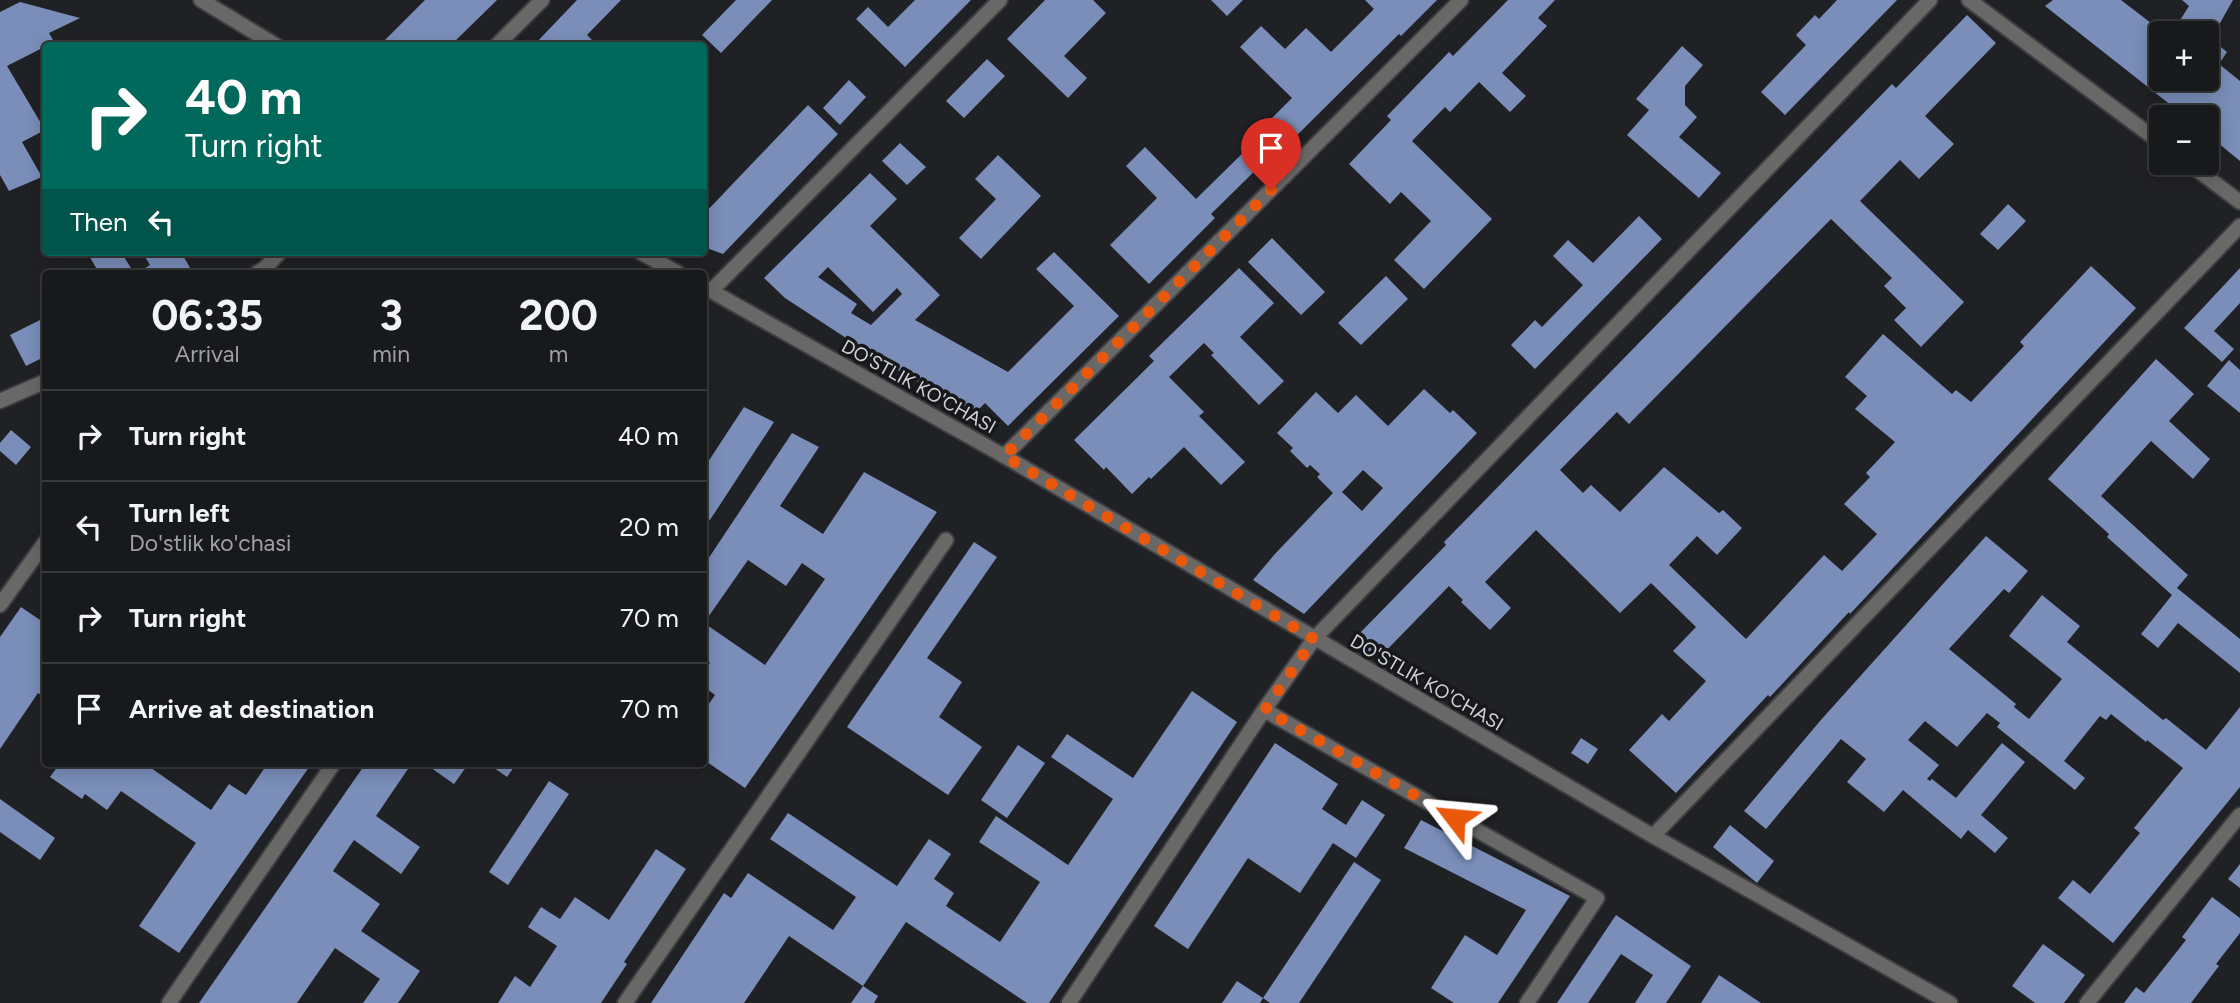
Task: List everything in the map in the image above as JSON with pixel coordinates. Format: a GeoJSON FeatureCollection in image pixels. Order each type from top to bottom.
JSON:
{"type":"FeatureCollection","features":[{"type":"Feature","properties":{"kind":"street"},"geometry":{"type":"LineString","coordinates":[[201,0],[270,42]]}},
{"type":"Feature","properties":{"kind":"street"},"geometry":{"type":"LineString","coordinates":[[500,42],[542,0]]}},
{"type":"Feature","properties":{"kind":"street"},"geometry":{"type":"LineString","coordinates":[[707,289],[1000,0]]}},
{"type":"Feature","properties":{"kind":"street"},"geometry":{"type":"LineString","coordinates":[[1004,456],[1461,0]]}},
{"type":"Feature","properties":{"kind":"street"},"geometry":{"type":"LineString","coordinates":[[1069,1003],[1314,639],[1930,0]]}},
{"type":"Feature","properties":{"kind":"street"},"geometry":{"type":"LineString","coordinates":[[1969,0],[2149,134]]}},
{"type":"Feature","properties":{"kind":"street"},"geometry":{"type":"LineString","coordinates":[[2204,175],[2240,202]]}},
{"type":"Feature","properties":{"kind":"street"},"geometry":{"type":"LineString","coordinates":[[1653,836],[2240,226]]}},
{"type":"Feature","properties":{"kind":"street"},"geometry":{"type":"LineString","coordinates":[[262,270],[276,256]]}},
{"type":"Feature","properties":{"kind":"street"},"geometry":{"type":"LineString","coordinates":[[647,256],[673,270]]}},
{"type":"Feature","properties":{"kind":"street","name":"DO'STLIK KO'CHASI"},"geometry":{"type":"LineString","coordinates":[[707,289],[1004,456],[1653,836],[1950,1003]]}},
{"type":"Feature","properties":{"kind":"street"},"geometry":{"type":"LineString","coordinates":[[0,401],[42,383]]}},
{"type":"Feature","properties":{"kind":"street"},"geometry":{"type":"LineString","coordinates":[[625,1003],[946,540]]}},
{"type":"Feature","properties":{"kind":"street"},"geometry":{"type":"LineString","coordinates":[[0,606],[42,547]]}},
{"type":"Feature","properties":{"kind":"street"},"geometry":{"type":"LineString","coordinates":[[1265,710],[1597,898],[1527,1003]]}},
{"type":"Feature","properties":{"kind":"street"},"geometry":{"type":"LineString","coordinates":[[169,1003],[331,767]]}},
{"type":"Feature","properties":{"kind":"street"},"geometry":{"type":"LineString","coordinates":[[2087,1003],[2240,815]]}},
{"type":"Feature","properties":{"kind":"building"},"geometry":{"type":"Polygon","coordinates":[[[425,0],[497,0],[454,42],[383,42],[425,0]]]}},
{"type":"Feature","properties":{"kind":"building"},"geometry":{"type":"Polygon","coordinates":[[[577,0],[621,0],[587,35],[594,42],[537,42],[577,0]]]}},
{"type":"Feature","properties":{"kind":"building"},"geometry":{"type":"Polygon","coordinates":[[[736,0],[772,0],[721,53],[702,35],[736,0]]]}},
{"type":"Feature","properties":{"kind":"building"},"geometry":{"type":"Polygon","coordinates":[[[915,0],[971,0],[905,67],[856,19],[868,7],[888,27],[915,0]]]}},
{"type":"Feature","properties":{"kind":"building"},"geometry":{"type":"Polygon","coordinates":[[[1045,0],[1093,0],[1106,13],[1064,56],[1087,78],[1068,98],[1007,39],[1045,0]]]}},
{"type":"Feature","properties":{"kind":"building"},"geometry":{"type":"Polygon","coordinates":[[[1211,0],[1243,0],[1227,16],[1211,0]]]}},
{"type":"Feature","properties":{"kind":"building"},"geometry":{"type":"Polygon","coordinates":[[[1365,0],[1437,0],[1272,160],[1269,157],[1211,214],[1215,218],[1149,284],[1110,245],[1157,198],[1126,166],[1145,147],[1196,199],[1254,142],[1251,139],[1292,98],[1240,47],[1261,26],[1285,49],[1306,28],[1331,52],[1374,9],[1365,0]]]}},
{"type":"Feature","properties":{"kind":"building"},"geometry":{"type":"Polygon","coordinates":[[[1508,0],[1555,0],[1538,18],[1547,26],[1502,73],[1526,96],[1510,112],[1479,82],[1450,112],[1445,107],[1412,141],[1492,219],[1424,289],[1394,260],[1431,221],[1401,192],[1390,204],[1349,164],[1391,120],[1387,116],[1449,52],[1453,56],[1508,0]]]}},
{"type":"Feature","properties":{"kind":"building"},"geometry":{"type":"Polygon","coordinates":[[[1837,0],[1897,0],[1785,115],[1761,92],[1806,45],[1796,35],[1815,15],[1819,19],[1837,0]]]}},
{"type":"Feature","properties":{"kind":"building"},"geometry":{"type":"Polygon","coordinates":[[[2053,0],[2121,0],[2149,21],[2149,88],[2045,6],[2053,0]]]}},
{"type":"Feature","properties":{"kind":"building"},"geometry":{"type":"Polygon","coordinates":[[[2182,0],[2233,0],[2219,25],[2219,21],[2180,21],[2189,6],[2182,0]]]}},
{"type":"Feature","properties":{"kind":"building"},"geometry":{"type":"Polygon","coordinates":[[[20,2],[80,18],[49,33],[54,42],[42,42],[42,48],[7,66],[42,125],[42,132],[22,142],[42,177],[9,191],[0,175],[0,12],[20,2]]]}},
{"type":"Feature","properties":{"kind":"building"},"geometry":{"type":"Polygon","coordinates":[[[1967,15],[1996,43],[1925,116],[1954,144],[1919,179],[1900,160],[1860,201],[1964,302],[1921,347],[1894,320],[1906,308],[1884,286],[1892,278],[1831,219],[1629,424],[1617,412],[1560,470],[1583,493],[1591,485],[1620,512],[1664,467],[1719,513],[1723,510],[1742,528],[1717,555],[1697,536],[1669,565],[1746,639],[1824,555],[1842,571],[1877,534],[1844,504],[1870,477],[1866,473],[1895,442],[1855,409],[1867,396],[1845,377],[1883,334],[1952,394],[1956,390],[1971,402],[2024,346],[2020,342],[2091,266],[2136,308],[1850,614],[1849,612],[1770,697],[1768,695],[1676,793],[1629,750],[1662,714],[1669,721],[1706,681],[1673,651],[1696,627],[1651,583],[1620,613],[1536,530],[1485,582],[1511,608],[1490,630],[1461,602],[1463,600],[1449,586],[1377,660],[1355,638],[1446,545],[1444,542],[1892,84],[1896,88],[1967,15]]]}},
{"type":"Feature","properties":{"kind":"building"},"geometry":{"type":"Polygon","coordinates":[[[1682,46],[1703,65],[1685,86],[1685,105],[1697,117],[1679,137],[1721,173],[1699,198],[1627,135],[1649,110],[1636,99],[1682,46]]]}},
{"type":"Feature","properties":{"kind":"building"},"geometry":{"type":"Polygon","coordinates":[[[2219,46],[2227,52],[2219,64],[2219,46]]]}},
{"type":"Feature","properties":{"kind":"building"},"geometry":{"type":"Polygon","coordinates":[[[987,59],[1005,76],[964,118],[946,101],[987,59]]]}},
{"type":"Feature","properties":{"kind":"building"},"geometry":{"type":"Polygon","coordinates":[[[2219,64],[2240,81],[2240,161],[2219,144],[2219,105],[2171,105],[2153,91],[2219,91],[2219,64]]]}},
{"type":"Feature","properties":{"kind":"building"},"geometry":{"type":"Polygon","coordinates":[[[849,80],[866,97],[840,125],[823,108],[849,80]]]}},
{"type":"Feature","properties":{"kind":"building"},"geometry":{"type":"Polygon","coordinates":[[[808,105],[838,134],[723,254],[707,248],[707,211],[808,105]]]}},
{"type":"Feature","properties":{"kind":"building"},"geometry":{"type":"Polygon","coordinates":[[[900,143],[926,167],[907,185],[882,161],[900,143]]]}},
{"type":"Feature","properties":{"kind":"building"},"geometry":{"type":"Polygon","coordinates":[[[998,155],[1041,196],[981,259],[959,238],[996,199],[975,179],[998,155]]]}},
{"type":"Feature","properties":{"kind":"building"},"geometry":{"type":"Polygon","coordinates":[[[870,173],[897,199],[870,226],[940,295],[915,320],[1008,372],[1074,306],[1036,269],[1054,252],[1119,316],[1008,426],[985,403],[974,414],[875,357],[785,298],[764,278],[870,173]],[[828,267],[818,277],[857,304],[851,313],[871,325],[902,294],[897,288],[873,312],[828,267]]]}},
{"type":"Feature","properties":{"kind":"building"},"geometry":{"type":"Polygon","coordinates":[[[2008,204],[2026,221],[1998,250],[1980,234],[2008,204]]]}},
{"type":"Feature","properties":{"kind":"building"},"geometry":{"type":"Polygon","coordinates":[[[1639,216],[1662,239],[1535,369],[1511,345],[1535,320],[1542,327],[1583,285],[1553,256],[1568,240],[1593,263],[1639,216]]]}},
{"type":"Feature","properties":{"kind":"building"},"geometry":{"type":"Polygon","coordinates":[[[1272,238],[1325,292],[1301,315],[1248,262],[1272,238]]]}},
{"type":"Feature","properties":{"kind":"building"},"geometry":{"type":"Polygon","coordinates":[[[89,256],[123,256],[132,270],[97,270],[89,256]]]}},
{"type":"Feature","properties":{"kind":"building"},"geometry":{"type":"Polygon","coordinates":[[[144,256],[183,256],[191,270],[142,270],[150,265],[144,256]]]}},
{"type":"Feature","properties":{"kind":"building"},"geometry":{"type":"Polygon","coordinates":[[[1239,268],[1274,303],[1240,337],[1284,381],[1259,405],[1211,355],[1214,353],[1204,343],[1169,377],[1204,412],[1199,416],[1245,462],[1221,485],[1184,447],[1132,494],[1074,440],[1154,361],[1149,356],[1239,268]]]}},
{"type":"Feature","properties":{"kind":"building"},"geometry":{"type":"Polygon","coordinates":[[[2240,268],[2240,303],[2214,331],[2234,349],[2222,362],[2184,328],[2240,268]]]}},
{"type":"Feature","properties":{"kind":"building"},"geometry":{"type":"Polygon","coordinates":[[[1386,276],[1408,299],[1361,345],[1338,323],[1386,276]]]}},
{"type":"Feature","properties":{"kind":"building"},"geometry":{"type":"Polygon","coordinates":[[[42,319],[42,358],[26,366],[10,335],[42,319]]]}},
{"type":"Feature","properties":{"kind":"building"},"geometry":{"type":"Polygon","coordinates":[[[2156,359],[2194,394],[2169,421],[2210,459],[2193,479],[2151,441],[2101,496],[2188,575],[2177,588],[2240,639],[2240,673],[2178,623],[2158,648],[2141,634],[2172,595],[2048,479],[2156,359]]]}},
{"type":"Feature","properties":{"kind":"building"},"geometry":{"type":"Polygon","coordinates":[[[2229,360],[2240,370],[2240,413],[2207,386],[2229,360]]]}},
{"type":"Feature","properties":{"kind":"building"},"geometry":{"type":"Polygon","coordinates":[[[1424,389],[1450,413],[1453,410],[1477,433],[1304,614],[1253,580],[1333,493],[1317,477],[1320,474],[1310,465],[1307,468],[1290,451],[1293,448],[1277,433],[1316,392],[1338,413],[1356,395],[1388,426],[1424,389]],[[1363,470],[1342,492],[1362,511],[1383,488],[1363,470]]]}},
{"type":"Feature","properties":{"kind":"building"},"geometry":{"type":"Polygon","coordinates":[[[744,407],[774,422],[710,520],[707,518],[707,463],[744,407]]]}},
{"type":"Feature","properties":{"kind":"building"},"geometry":{"type":"Polygon","coordinates":[[[11,430],[31,447],[16,465],[0,451],[0,443],[11,430]]]}},
{"type":"Feature","properties":{"kind":"building"},"geometry":{"type":"Polygon","coordinates":[[[792,433],[819,447],[780,506],[823,534],[864,472],[937,512],[745,788],[707,762],[707,707],[715,695],[707,689],[707,668],[710,663],[707,661],[707,625],[765,665],[825,579],[802,563],[786,586],[748,560],[707,619],[707,560],[792,433]]]}},
{"type":"Feature","properties":{"kind":"building"},"geometry":{"type":"Polygon","coordinates":[[[1986,536],[2028,571],[2009,593],[2004,589],[1949,649],[2016,704],[2014,707],[2029,719],[2062,679],[2009,636],[2042,595],[2080,626],[2067,642],[2163,720],[2166,718],[2206,750],[2240,707],[2240,787],[2113,943],[2058,898],[2073,880],[2090,894],[2140,833],[2134,828],[2183,768],[2111,714],[2106,720],[2100,716],[2064,761],[2085,778],[2075,790],[1997,727],[2000,723],[1987,713],[1957,747],[1925,721],[1908,740],[1939,765],[1927,779],[1932,779],[1956,798],[2002,743],[2025,762],[1981,815],[2008,838],[1995,853],[1968,830],[1961,839],[1903,790],[1884,812],[1847,782],[1866,759],[1841,739],[1766,829],[1744,811],[1820,721],[1986,536]]]}},
{"type":"Feature","properties":{"kind":"building"},"geometry":{"type":"Polygon","coordinates":[[[974,542],[997,557],[927,658],[962,682],[939,717],[982,747],[948,795],[847,727],[974,542]]]}},
{"type":"Feature","properties":{"kind":"building"},"geometry":{"type":"Polygon","coordinates":[[[21,607],[42,621],[42,696],[38,693],[0,749],[0,637],[21,607]]]}},
{"type":"Feature","properties":{"kind":"building"},"geometry":{"type":"Polygon","coordinates":[[[1192,691],[1237,722],[1049,1003],[1027,1003],[906,922],[863,986],[789,936],[744,1003],[651,1003],[724,893],[731,898],[748,873],[833,930],[856,897],[770,839],[788,813],[897,886],[929,839],[951,854],[934,879],[954,893],[946,906],[1000,942],[1040,882],[979,842],[996,816],[1068,865],[1113,799],[1051,757],[1067,734],[1133,778],[1192,691]]]}},
{"type":"Feature","properties":{"kind":"building"},"geometry":{"type":"Polygon","coordinates":[[[1581,738],[1598,749],[1588,764],[1571,753],[1581,738]]]}},
{"type":"Feature","properties":{"kind":"building"},"geometry":{"type":"Polygon","coordinates":[[[1275,743],[1338,784],[1322,809],[1346,825],[1362,800],[1385,815],[1356,858],[1333,843],[1300,893],[1248,858],[1188,949],[1154,926],[1275,743]]]}},
{"type":"Feature","properties":{"kind":"building"},"geometry":{"type":"Polygon","coordinates":[[[1018,745],[1045,763],[1007,818],[981,800],[1018,745]]]}},
{"type":"Feature","properties":{"kind":"building"},"geometry":{"type":"Polygon","coordinates":[[[57,767],[150,767],[211,810],[229,784],[246,795],[265,767],[309,767],[179,953],[139,926],[196,843],[121,791],[107,810],[85,794],[82,799],[50,777],[57,767]]]}},
{"type":"Feature","properties":{"kind":"building"},"geometry":{"type":"Polygon","coordinates":[[[363,767],[409,767],[376,816],[420,847],[401,874],[354,840],[333,871],[380,904],[361,931],[420,971],[398,1003],[363,1003],[380,979],[335,948],[297,1003],[199,1003],[363,767]]]}},
{"type":"Feature","properties":{"kind":"building"},"geometry":{"type":"Polygon","coordinates":[[[430,767],[466,767],[454,784],[430,767]]]}},
{"type":"Feature","properties":{"kind":"building"},"geometry":{"type":"Polygon","coordinates":[[[493,767],[514,767],[507,777],[493,767]]]}},
{"type":"Feature","properties":{"kind":"building"},"geometry":{"type":"Polygon","coordinates":[[[549,781],[569,794],[508,885],[489,872],[549,781]]]}},
{"type":"Feature","properties":{"kind":"building"},"geometry":{"type":"Polygon","coordinates":[[[0,799],[55,838],[40,860],[0,832],[0,799]]]}},
{"type":"Feature","properties":{"kind":"building"},"geometry":{"type":"Polygon","coordinates":[[[1421,820],[1570,896],[1498,1003],[1454,1003],[1431,988],[1465,935],[1497,955],[1526,910],[1404,848],[1421,820]]]}},
{"type":"Feature","properties":{"kind":"building"},"geometry":{"type":"Polygon","coordinates":[[[1730,825],[1774,861],[1757,883],[1713,847],[1730,825]]]}},
{"type":"Feature","properties":{"kind":"building"},"geometry":{"type":"Polygon","coordinates":[[[656,849],[686,869],[624,962],[627,964],[601,1003],[498,1003],[515,976],[530,987],[557,946],[528,927],[541,907],[560,919],[575,897],[609,920],[656,849]]]}},
{"type":"Feature","properties":{"kind":"building"},"geometry":{"type":"Polygon","coordinates":[[[1354,862],[1381,880],[1299,1003],[1270,1003],[1263,998],[1354,862]]]}},
{"type":"Feature","properties":{"kind":"building"},"geometry":{"type":"Polygon","coordinates":[[[2240,864],[2240,888],[2228,879],[2240,864]]]}},
{"type":"Feature","properties":{"kind":"building"},"geometry":{"type":"Polygon","coordinates":[[[2212,897],[2240,918],[2240,933],[2191,1003],[2124,1003],[2136,987],[2144,993],[2186,940],[2182,937],[2212,897]]]}},
{"type":"Feature","properties":{"kind":"building"},"geometry":{"type":"Polygon","coordinates":[[[1616,915],[1691,966],[1666,1003],[1635,1003],[1653,975],[1621,954],[1588,1003],[1557,1003],[1616,915]]]}},
{"type":"Feature","properties":{"kind":"building"},"geometry":{"type":"Polygon","coordinates":[[[2043,944],[2085,975],[2064,1003],[2035,1003],[2012,986],[2043,944]]]}},
{"type":"Feature","properties":{"kind":"building"},"geometry":{"type":"Polygon","coordinates":[[[1719,975],[1761,1003],[1701,1003],[1719,975]]]}},
{"type":"Feature","properties":{"kind":"building"},"geometry":{"type":"Polygon","coordinates":[[[1237,981],[1263,998],[1260,1003],[1222,1003],[1237,981]]]}},
{"type":"Feature","properties":{"kind":"building"},"geometry":{"type":"Polygon","coordinates":[[[863,986],[878,996],[874,1003],[851,1003],[863,986]]]}},
{"type":"Feature","properties":{"kind":"route"},"geometry":{"type":"LineString","coordinates":[[1271,190],[1004,456],[1314,639],[1265,710],[1455,818]]}}]}
